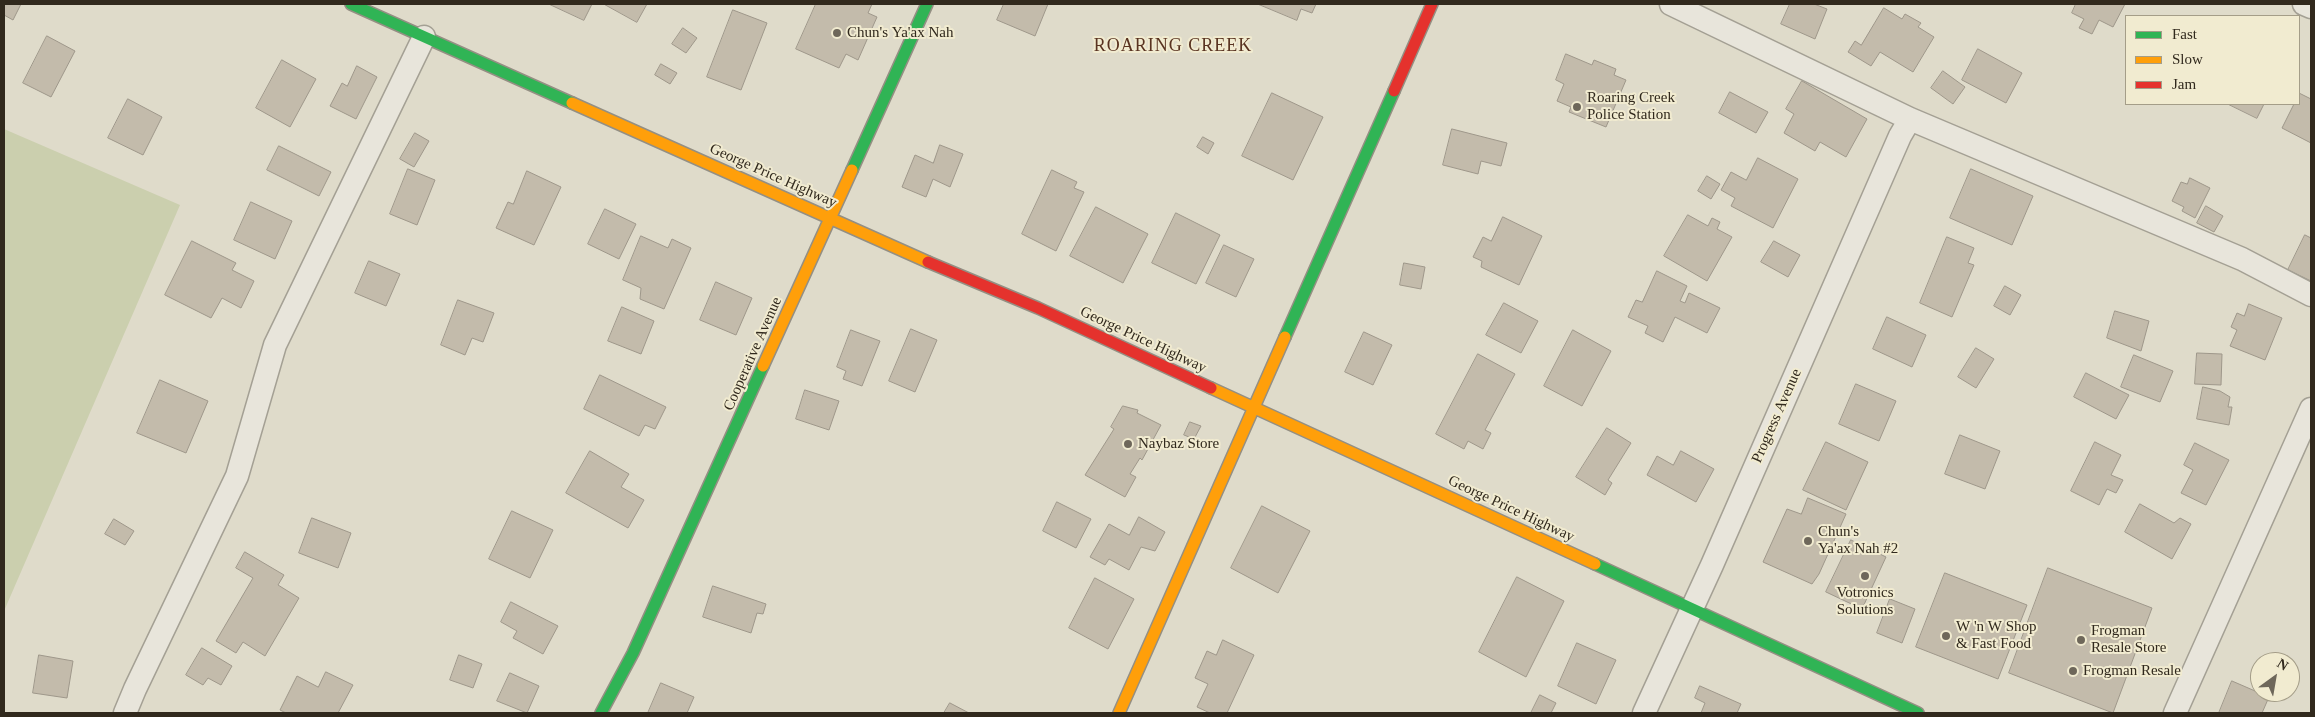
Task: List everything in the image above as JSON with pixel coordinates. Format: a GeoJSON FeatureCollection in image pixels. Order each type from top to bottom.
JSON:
{"type":"FeatureCollection","features":[{"type":"Feature","properties":{"kind":"main road","name":"George Price Highway"},"geometry":{"type":"LineString","coordinates":[[351,4],[831,219],[1038,308],[1918,713]]}},
{"type":"Feature","properties":{"kind":"main road","name":"Cooperative Avenue"},"geometry":{"type":"LineString","coordinates":[[601,713],[634,653],[927,4]]}},
{"type":"Feature","properties":{"kind":"main road"},"geometry":{"type":"LineString","coordinates":[[1119,713],[1432,4]]}},
{"type":"Feature","properties":{"kind":"street"},"geometry":{"type":"LineString","coordinates":[[1671,4],[1910,119],[2242,259],[2311,295]]}},
{"type":"Feature","properties":{"kind":"street"},"geometry":{"type":"LineString","coordinates":[[2304,4],[2311,7]]}},
{"type":"Feature","properties":{"kind":"street"},"geometry":{"type":"LineString","coordinates":[[126,713],[135,689],[237,476],[276,345],[424,37]]}},
{"type":"Feature","properties":{"kind":"street","name":"Progress Avenue"},"geometry":{"type":"LineString","coordinates":[[1644,713],[1692,609],[1900,136],[1910,119]]}},
{"type":"Feature","properties":{"kind":"street"},"geometry":{"type":"LineString","coordinates":[[2175,713],[2311,409]]}},
{"type":"Feature","properties":{"kind":"green space"},"geometry":{"type":"Polygon","coordinates":[[[4,129],[180,205],[4,611],[4,129]]]}},
{"type":"Feature","properties":{"kind":"building"},"geometry":{"type":"Polygon","coordinates":[[[4,4],[21,4],[13,20],[4,15],[4,4]]]}},
{"type":"Feature","properties":{"kind":"building"},"geometry":{"type":"Polygon","coordinates":[[[549,4],[592,4],[584,20],[549,4]]]}},
{"type":"Feature","properties":{"kind":"building"},"geometry":{"type":"Polygon","coordinates":[[[604,4],[647,4],[637,22],[604,4]]]}},
{"type":"Feature","properties":{"kind":"building","name":"Chun's Ya'ax Nah"},"geometry":{"type":"Polygon","coordinates":[[[816,4],[872,4],[868,13],[877,17],[858,60],[846,54],[839,68],[796,49],[816,4]]]}},
{"type":"Feature","properties":{"kind":"building"},"geometry":{"type":"Polygon","coordinates":[[[1004,4],[1048,4],[1035,36],[997,20],[1004,4]]]}},
{"type":"Feature","properties":{"kind":"building"},"geometry":{"type":"Polygon","coordinates":[[[1258,4],[1316,4],[1312,13],[1301,9],[1297,20],[1258,4]]]}},
{"type":"Feature","properties":{"kind":"building"},"geometry":{"type":"Polygon","coordinates":[[[1790,4],[1814,4],[1827,9],[1815,39],[1781,24],[1790,4]]]}},
{"type":"Feature","properties":{"kind":"building"},"geometry":{"type":"Polygon","coordinates":[[[2076,4],[2125,4],[2113,27],[2099,20],[2092,34],[2079,28],[2084,19],[2072,13],[2076,4]]]}},
{"type":"Feature","properties":{"kind":"building"},"geometry":{"type":"Polygon","coordinates":[[[1884,8],[1902,19],[1905,14],[1921,23],[1918,27],[1934,37],[1913,72],[1880,52],[1871,66],[1848,52],[1855,41],[1861,45],[1884,8]]]}},
{"type":"Feature","properties":{"kind":"building"},"geometry":{"type":"Polygon","coordinates":[[[733,10],[767,23],[741,90],[707,77],[733,10]]]}},
{"type":"Feature","properties":{"kind":"building"},"geometry":{"type":"Polygon","coordinates":[[[683,28],[697,38],[686,53],[672,44],[683,28]]]}},
{"type":"Feature","properties":{"kind":"building"},"geometry":{"type":"Polygon","coordinates":[[[47,36],[75,51],[51,97],[23,83],[47,36]]]}},
{"type":"Feature","properties":{"kind":"building"},"geometry":{"type":"Polygon","coordinates":[[[1978,49],[2022,73],[2006,103],[1962,80],[1978,49]]]}},
{"type":"Feature","properties":{"kind":"building"},"geometry":{"type":"Polygon","coordinates":[[[1566,54],[1592,65],[1594,60],[1616,69],[1614,75],[1626,80],[1606,127],[1569,112],[1571,107],[1557,101],[1564,84],[1556,80],[1566,54]]]}},
{"type":"Feature","properties":{"kind":"building"},"geometry":{"type":"Polygon","coordinates":[[[282,60],[316,79],[290,127],[256,108],[282,60]]]}},
{"type":"Feature","properties":{"kind":"building"},"geometry":{"type":"Polygon","coordinates":[[[661,64],[677,73],[670,84],[655,75],[661,64]]]}},
{"type":"Feature","properties":{"kind":"building"},"geometry":{"type":"Polygon","coordinates":[[[357,66],[377,77],[356,119],[330,106],[342,83],[347,86],[357,66]]]}},
{"type":"Feature","properties":{"kind":"building"},"geometry":{"type":"Polygon","coordinates":[[[1943,71],[1965,87],[1953,104],[1931,88],[1943,71]]]}},
{"type":"Feature","properties":{"kind":"building"},"geometry":{"type":"Polygon","coordinates":[[[1802,81],[1867,119],[1846,157],[1820,142],[1815,151],[1784,133],[1794,114],[1786,109],[1802,81]]]}},
{"type":"Feature","properties":{"kind":"building"},"geometry":{"type":"Polygon","coordinates":[[[1730,92],[1768,112],[1756,133],[1719,113],[1730,92]]]}},
{"type":"Feature","properties":{"kind":"building"},"geometry":{"type":"Polygon","coordinates":[[[1272,93],[1323,117],[1293,180],[1242,156],[1272,93]]]}},
{"type":"Feature","properties":{"kind":"building"},"geometry":{"type":"Polygon","coordinates":[[[2300,94],[2311,99],[2311,143],[2282,128],[2294,105],[2300,105],[2300,94]]]}},
{"type":"Feature","properties":{"kind":"building"},"geometry":{"type":"Polygon","coordinates":[[[128,99],[162,117],[143,155],[108,138],[128,99]]]}},
{"type":"Feature","properties":{"kind":"building"},"geometry":{"type":"Polygon","coordinates":[[[2230,105],[2264,105],[2257,118],[2230,105]]]}},
{"type":"Feature","properties":{"kind":"building"},"geometry":{"type":"Polygon","coordinates":[[[1452,129],[1507,143],[1501,166],[1481,161],[1478,174],[1443,165],[1452,129]]]}},
{"type":"Feature","properties":{"kind":"building"},"geometry":{"type":"Polygon","coordinates":[[[415,133],[429,141],[414,167],[400,159],[415,133]]]}},
{"type":"Feature","properties":{"kind":"building"},"geometry":{"type":"Polygon","coordinates":[[[1203,137],[1214,143],[1208,154],[1197,147],[1203,137]]]}},
{"type":"Feature","properties":{"kind":"building"},"geometry":{"type":"Polygon","coordinates":[[[940,145],[963,154],[950,187],[933,179],[926,197],[902,187],[915,155],[933,163],[940,145]]]}},
{"type":"Feature","properties":{"kind":"building"},"geometry":{"type":"Polygon","coordinates":[[[279,146],[331,172],[319,196],[267,170],[279,146]]]}},
{"type":"Feature","properties":{"kind":"building"},"geometry":{"type":"Polygon","coordinates":[[[1758,158],[1798,179],[1773,228],[1731,206],[1735,198],[1721,190],[1731,172],[1746,180],[1758,158]]]}},
{"type":"Feature","properties":{"kind":"building"},"geometry":{"type":"Polygon","coordinates":[[[408,169],[435,180],[417,225],[390,214],[408,169]]]}},
{"type":"Feature","properties":{"kind":"building"},"geometry":{"type":"Polygon","coordinates":[[[1971,169],[2033,196],[2012,245],[1950,218],[1971,169]]]}},
{"type":"Feature","properties":{"kind":"building"},"geometry":{"type":"Polygon","coordinates":[[[1052,170],[1077,182],[1074,188],[1084,192],[1056,251],[1022,234],[1052,170]]]}},
{"type":"Feature","properties":{"kind":"building"},"geometry":{"type":"Polygon","coordinates":[[[527,171],[561,187],[534,245],[496,228],[508,202],[513,204],[527,171]]]}},
{"type":"Feature","properties":{"kind":"building"},"geometry":{"type":"Polygon","coordinates":[[[1707,176],[1720,184],[1711,199],[1698,191],[1707,176]]]}},
{"type":"Feature","properties":{"kind":"building"},"geometry":{"type":"Polygon","coordinates":[[[2190,178],[2210,188],[2195,218],[2182,211],[2184,207],[2172,201],[2181,182],[2187,184],[2190,178]]]}},
{"type":"Feature","properties":{"kind":"building"},"geometry":{"type":"Polygon","coordinates":[[[251,202],[292,221],[275,259],[234,240],[251,202]]]}},
{"type":"Feature","properties":{"kind":"building"},"geometry":{"type":"Polygon","coordinates":[[[2206,206],[2223,216],[2214,232],[2197,223],[2206,206]]]}},
{"type":"Feature","properties":{"kind":"building"},"geometry":{"type":"Polygon","coordinates":[[[1096,207],[1148,234],[1123,283],[1070,256],[1096,207]]]}},
{"type":"Feature","properties":{"kind":"building"},"geometry":{"type":"Polygon","coordinates":[[[605,209],[636,224],[619,259],[588,244],[605,209]]]}},
{"type":"Feature","properties":{"kind":"building"},"geometry":{"type":"Polygon","coordinates":[[[1176,213],[1220,235],[1196,284],[1152,263],[1176,213]]]}},
{"type":"Feature","properties":{"kind":"building"},"geometry":{"type":"Polygon","coordinates":[[[1688,215],[1708,226],[1712,218],[1720,222],[1717,229],[1732,237],[1707,281],[1664,256],[1688,215]]]}},
{"type":"Feature","properties":{"kind":"building"},"geometry":{"type":"Polygon","coordinates":[[[1503,217],[1542,236],[1519,285],[1481,267],[1482,261],[1473,257],[1483,237],[1491,241],[1503,217]]]}},
{"type":"Feature","properties":{"kind":"building"},"geometry":{"type":"Polygon","coordinates":[[[2305,235],[2311,238],[2311,281],[2288,270],[2305,235]]]}},
{"type":"Feature","properties":{"kind":"building"},"geometry":{"type":"Polygon","coordinates":[[[641,236],[668,248],[672,239],[691,248],[664,309],[640,299],[641,288],[623,280],[641,236]]]}},
{"type":"Feature","properties":{"kind":"building"},"geometry":{"type":"Polygon","coordinates":[[[1947,237],[1974,248],[1968,263],[1974,265],[1952,317],[1920,303],[1947,237]]]}},
{"type":"Feature","properties":{"kind":"building"},"geometry":{"type":"Polygon","coordinates":[[[192,241],[236,263],[232,270],[254,281],[241,308],[222,298],[211,318],[165,295],[192,241]]]}},
{"type":"Feature","properties":{"kind":"building"},"geometry":{"type":"Polygon","coordinates":[[[1774,241],[1800,255],[1788,277],[1761,262],[1774,241]]]}},
{"type":"Feature","properties":{"kind":"building"},"geometry":{"type":"Polygon","coordinates":[[[1224,245],[1254,259],[1236,297],[1206,283],[1224,245]]]}},
{"type":"Feature","properties":{"kind":"building"},"geometry":{"type":"Polygon","coordinates":[[[369,261],[400,274],[386,306],[355,293],[369,261]]]}},
{"type":"Feature","properties":{"kind":"building"},"geometry":{"type":"Polygon","coordinates":[[[1404,263],[1425,267],[1421,289],[1400,285],[1404,263]]]}},
{"type":"Feature","properties":{"kind":"building"},"geometry":{"type":"Polygon","coordinates":[[[1657,271],[1687,286],[1680,301],[1685,303],[1689,293],[1720,308],[1707,333],[1675,317],[1663,342],[1645,333],[1648,326],[1628,317],[1636,300],[1642,302],[1657,271]]]}},
{"type":"Feature","properties":{"kind":"building"},"geometry":{"type":"Polygon","coordinates":[[[716,282],[752,298],[736,335],[700,320],[716,282]]]}},
{"type":"Feature","properties":{"kind":"building"},"geometry":{"type":"Polygon","coordinates":[[[2005,286],[2021,295],[2010,315],[1994,306],[2005,286]]]}},
{"type":"Feature","properties":{"kind":"building"},"geometry":{"type":"Polygon","coordinates":[[[458,300],[494,313],[483,342],[472,338],[465,355],[441,345],[458,300]]]}},
{"type":"Feature","properties":{"kind":"building"},"geometry":{"type":"Polygon","coordinates":[[[1504,303],[1538,321],[1521,353],[1486,335],[1504,303]]]}},
{"type":"Feature","properties":{"kind":"building"},"geometry":{"type":"Polygon","coordinates":[[[2249,304],[2282,318],[2265,360],[2230,346],[2237,330],[2231,327],[2237,313],[2244,316],[2249,304]]]}},
{"type":"Feature","properties":{"kind":"building"},"geometry":{"type":"Polygon","coordinates":[[[622,307],[654,321],[641,354],[608,341],[622,307]]]}},
{"type":"Feature","properties":{"kind":"building"},"geometry":{"type":"Polygon","coordinates":[[[2115,311],[2149,321],[2141,351],[2107,338],[2115,311]]]}},
{"type":"Feature","properties":{"kind":"building"},"geometry":{"type":"Polygon","coordinates":[[[1887,317],[1926,335],[1912,367],[1873,349],[1887,317]]]}},
{"type":"Feature","properties":{"kind":"building"},"geometry":{"type":"Polygon","coordinates":[[[911,329],[937,340],[915,392],[889,381],[911,329]]]}},
{"type":"Feature","properties":{"kind":"building"},"geometry":{"type":"Polygon","coordinates":[[[851,330],[880,341],[862,386],[843,379],[846,371],[837,367],[851,330]]]}},
{"type":"Feature","properties":{"kind":"building"},"geometry":{"type":"Polygon","coordinates":[[[1573,330],[1611,351],[1582,406],[1544,386],[1573,330]]]}},
{"type":"Feature","properties":{"kind":"building"},"geometry":{"type":"Polygon","coordinates":[[[1364,332],[1392,345],[1373,385],[1345,372],[1364,332]]]}},
{"type":"Feature","properties":{"kind":"building"},"geometry":{"type":"Polygon","coordinates":[[[1976,348],[1994,359],[1976,388],[1958,377],[1976,348]]]}},
{"type":"Feature","properties":{"kind":"building"},"geometry":{"type":"Polygon","coordinates":[[[2197,353],[2222,354],[2221,385],[2195,384],[2197,353]]]}},
{"type":"Feature","properties":{"kind":"building"},"geometry":{"type":"Polygon","coordinates":[[[1478,354],[1515,374],[1485,430],[1491,433],[1483,449],[1468,441],[1464,449],[1436,434],[1478,354]]]}},
{"type":"Feature","properties":{"kind":"building"},"geometry":{"type":"Polygon","coordinates":[[[2134,355],[2173,371],[2160,402],[2121,387],[2134,355]]]}},
{"type":"Feature","properties":{"kind":"building"},"geometry":{"type":"Polygon","coordinates":[[[2086,373],[2129,395],[2116,419],[2074,397],[2086,373]]]}},
{"type":"Feature","properties":{"kind":"building"},"geometry":{"type":"Polygon","coordinates":[[[600,375],[666,407],[655,429],[645,425],[639,436],[584,409],[600,375]]]}},
{"type":"Feature","properties":{"kind":"building"},"geometry":{"type":"Polygon","coordinates":[[[160,380],[208,401],[186,453],[137,433],[160,380]]]}},
{"type":"Feature","properties":{"kind":"building"},"geometry":{"type":"Polygon","coordinates":[[[1856,384],[1896,401],[1879,441],[1839,424],[1856,384]]]}},
{"type":"Feature","properties":{"kind":"building"},"geometry":{"type":"Polygon","coordinates":[[[2203,387],[2220,391],[2230,397],[2228,407],[2232,407],[2229,425],[2197,419],[2203,387]]]}},
{"type":"Feature","properties":{"kind":"building"},"geometry":{"type":"Polygon","coordinates":[[[805,390],[839,401],[829,430],[796,419],[805,390]]]}},
{"type":"Feature","properties":{"kind":"building","name":"Naybaz Store"},"geometry":{"type":"Polygon","coordinates":[[[1123,406],[1138,410],[1137,413],[1161,425],[1142,460],[1140,458],[1130,474],[1136,477],[1125,497],[1085,475],[1114,429],[1111,427],[1123,406]]]}},
{"type":"Feature","properties":{"kind":"building"},"geometry":{"type":"Polygon","coordinates":[[[1190,422],[1201,426],[1194,439],[1184,435],[1190,422]]]}},
{"type":"Feature","properties":{"kind":"building"},"geometry":{"type":"Polygon","coordinates":[[[1607,428],[1631,443],[1608,480],[1612,483],[1605,495],[1576,477],[1607,428]]]}},
{"type":"Feature","properties":{"kind":"building"},"geometry":{"type":"Polygon","coordinates":[[[1960,435],[2000,451],[1985,489],[1945,474],[1960,435]]]}},
{"type":"Feature","properties":{"kind":"building"},"geometry":{"type":"Polygon","coordinates":[[[1826,442],[1868,462],[1846,510],[1803,490],[1826,442]]]}},
{"type":"Feature","properties":{"kind":"building"},"geometry":{"type":"Polygon","coordinates":[[[2095,442],[2121,455],[2111,475],[2123,480],[2116,493],[2107,489],[2099,505],[2071,491],[2095,442]]]}},
{"type":"Feature","properties":{"kind":"building"},"geometry":{"type":"Polygon","coordinates":[[[2195,443],[2229,460],[2206,505],[2181,493],[2193,470],[2184,465],[2195,443]]]}},
{"type":"Feature","properties":{"kind":"building"},"geometry":{"type":"Polygon","coordinates":[[[590,451],[629,474],[621,487],[644,500],[628,528],[566,493],[590,451]]]}},
{"type":"Feature","properties":{"kind":"building"},"geometry":{"type":"Polygon","coordinates":[[[1681,451],[1714,469],[1696,502],[1647,475],[1657,456],[1673,465],[1681,451]]]}},
{"type":"Feature","properties":{"kind":"building"},"geometry":{"type":"Polygon","coordinates":[[[1808,498],[1846,514],[1819,574],[1812,584],[1763,562],[1787,509],[1801,514],[1808,498]]]}},
{"type":"Feature","properties":{"kind":"building"},"geometry":{"type":"Polygon","coordinates":[[[1057,502],[1091,519],[1076,548],[1043,531],[1057,502]]]}},
{"type":"Feature","properties":{"kind":"building"},"geometry":{"type":"Polygon","coordinates":[[[2140,504],[2174,523],[2180,518],[2191,524],[2172,559],[2125,532],[2140,504]]]}},
{"type":"Feature","properties":{"kind":"building"},"geometry":{"type":"Polygon","coordinates":[[[1262,506],[1310,531],[1278,593],[1231,568],[1262,506]]]}},
{"type":"Feature","properties":{"kind":"building"},"geometry":{"type":"Polygon","coordinates":[[[512,511],[553,530],[530,578],[489,559],[512,511]]]}},
{"type":"Feature","properties":{"kind":"building"},"geometry":{"type":"Polygon","coordinates":[[[1139,517],[1165,532],[1155,551],[1141,547],[1129,570],[1109,559],[1105,565],[1090,557],[1109,524],[1129,535],[1139,517]]]}},
{"type":"Feature","properties":{"kind":"building"},"geometry":{"type":"Polygon","coordinates":[[[312,518],[351,533],[338,568],[299,553],[312,518]]]}},
{"type":"Feature","properties":{"kind":"building"},"geometry":{"type":"Polygon","coordinates":[[[114,519],[134,531],[125,545],[105,534],[114,519]]]}},
{"type":"Feature","properties":{"kind":"building"},"geometry":{"type":"Polygon","coordinates":[[[1851,540],[1886,557],[1862,609],[1826,592],[1851,540]]]}},
{"type":"Feature","properties":{"kind":"building"},"geometry":{"type":"Polygon","coordinates":[[[245,552],[284,575],[278,585],[299,598],[265,656],[243,642],[236,653],[216,641],[253,578],[236,568],[245,552]]]}},
{"type":"Feature","properties":{"kind":"building","name":"Frogman Resale Store"},"geometry":{"type":"Polygon","coordinates":[[[2048,568],[2152,608],[2113,713],[2009,673],[2048,568]]]}},
{"type":"Feature","properties":{"kind":"building"},"geometry":{"type":"Polygon","coordinates":[[[1945,573],[2027,605],[1998,679],[1916,647],[1945,573]]]}},
{"type":"Feature","properties":{"kind":"building"},"geometry":{"type":"Polygon","coordinates":[[[1517,577],[1564,601],[1526,677],[1479,652],[1517,577]]]}},
{"type":"Feature","properties":{"kind":"building"},"geometry":{"type":"Polygon","coordinates":[[[1095,578],[1134,599],[1108,649],[1069,628],[1095,578]]]}},
{"type":"Feature","properties":{"kind":"building"},"geometry":{"type":"Polygon","coordinates":[[[713,586],[766,604],[763,614],[757,613],[751,633],[703,617],[713,586]]]}},
{"type":"Feature","properties":{"kind":"building"},"geometry":{"type":"Polygon","coordinates":[[[1890,599],[1915,609],[1902,643],[1877,633],[1890,599]]]}},
{"type":"Feature","properties":{"kind":"building"},"geometry":{"type":"Polygon","coordinates":[[[511,602],[558,626],[543,654],[513,638],[517,631],[501,622],[511,602]]]}},
{"type":"Feature","properties":{"kind":"building"},"geometry":{"type":"Polygon","coordinates":[[[1223,640],[1254,655],[1227,713],[1210,713],[1197,707],[1208,684],[1195,678],[1207,651],[1216,655],[1223,640]]]}},
{"type":"Feature","properties":{"kind":"building"},"geometry":{"type":"Polygon","coordinates":[[[1577,643],[1616,660],[1596,704],[1558,686],[1577,643]]]}},
{"type":"Feature","properties":{"kind":"building"},"geometry":{"type":"Polygon","coordinates":[[[202,648],[232,666],[221,685],[208,678],[203,685],[186,675],[202,648]]]}},
{"type":"Feature","properties":{"kind":"building"},"geometry":{"type":"Polygon","coordinates":[[[39,655],[73,661],[67,698],[33,693],[39,655]]]}},
{"type":"Feature","properties":{"kind":"building"},"geometry":{"type":"Polygon","coordinates":[[[459,655],[482,664],[473,688],[450,680],[459,655]]]}},
{"type":"Feature","properties":{"kind":"building"},"geometry":{"type":"Polygon","coordinates":[[[326,672],[353,685],[338,713],[286,713],[280,710],[297,676],[318,687],[326,672]]]}},
{"type":"Feature","properties":{"kind":"building"},"geometry":{"type":"Polygon","coordinates":[[[510,673],[539,686],[527,713],[497,701],[510,673]]]}},
{"type":"Feature","properties":{"kind":"building"},"geometry":{"type":"Polygon","coordinates":[[[2232,681],[2250,689],[2250,702],[2267,702],[2262,713],[2219,713],[2232,681]]]}},
{"type":"Feature","properties":{"kind":"building"},"geometry":{"type":"Polygon","coordinates":[[[661,683],[694,697],[687,713],[648,713],[661,683]]]}},
{"type":"Feature","properties":{"kind":"building"},"geometry":{"type":"Polygon","coordinates":[[[1700,686],[1741,704],[1737,713],[1701,713],[1705,703],[1695,698],[1700,686]]]}},
{"type":"Feature","properties":{"kind":"building"},"geometry":{"type":"Polygon","coordinates":[[[1540,695],[1556,703],[1551,713],[1531,713],[1540,695]]]}},
{"type":"Feature","properties":{"kind":"building"},"geometry":{"type":"Polygon","coordinates":[[[950,703],[969,713],[944,713],[950,703]]]}},
{"type":"Feature","properties":{"kind":"traffic: fast"},"geometry":{"type":"LineString","coordinates":[[351,4],[572,103]]}},
{"type":"Feature","properties":{"kind":"traffic: fast"},"geometry":{"type":"LineString","coordinates":[[852,170],[927,4]]}},
{"type":"Feature","properties":{"kind":"traffic: fast"},"geometry":{"type":"LineString","coordinates":[[1285,337],[1394,91]]}},
{"type":"Feature","properties":{"kind":"traffic: fast"},"geometry":{"type":"LineString","coordinates":[[601,713],[633,653],[763,366]]}},
{"type":"Feature","properties":{"kind":"traffic: fast"},"geometry":{"type":"LineString","coordinates":[[1595,564],[1918,713]]}},
{"type":"Feature","properties":{"kind":"traffic: slow"},"geometry":{"type":"LineString","coordinates":[[572,103],[928,262]]}},
{"type":"Feature","properties":{"kind":"traffic: slow"},"geometry":{"type":"LineString","coordinates":[[763,366],[852,170]]}},
{"type":"Feature","properties":{"kind":"traffic: slow"},"geometry":{"type":"LineString","coordinates":[[1119,713],[1285,337]]}},
{"type":"Feature","properties":{"kind":"traffic: slow"},"geometry":{"type":"LineString","coordinates":[[1211,388],[1595,564]]}},
{"type":"Feature","properties":{"kind":"traffic: jam"},"geometry":{"type":"LineString","coordinates":[[1394,91],[1432,4]]}},
{"type":"Feature","properties":{"kind":"traffic: jam"},"geometry":{"type":"LineString","coordinates":[[928,262],[1038,308],[1211,388]]}},
{"type":"Feature","properties":{"kind":"place","name":"Chun's Ya'ax Nah"},"geometry":{"type":"Point","coordinates":[837,33]}},
{"type":"Feature","properties":{"kind":"place","name":"Roaring Creek Police Station"},"geometry":{"type":"Point","coordinates":[1577,107]}},
{"type":"Feature","properties":{"kind":"place","name":"Naybaz Store"},"geometry":{"type":"Point","coordinates":[1128,444]}},
{"type":"Feature","properties":{"kind":"place","name":"Chun's Ya'ax Nah #2"},"geometry":{"type":"Point","coordinates":[1808,541]}},
{"type":"Feature","properties":{"kind":"place","name":"Votronics Solutions"},"geometry":{"type":"Point","coordinates":[1865,576]}},
{"type":"Feature","properties":{"kind":"place","name":"W 'n W Shop & Fast Food"},"geometry":{"type":"Point","coordinates":[1946,636]}},
{"type":"Feature","properties":{"kind":"place","name":"Frogman Resale Store"},"geometry":{"type":"Point","coordinates":[2081,640]}},
{"type":"Feature","properties":{"kind":"place","name":"Frogman Resale"},"geometry":{"type":"Point","coordinates":[2073,671]}},
{"type":"Feature","properties":{"kind":"district","name":"ROARING CREEK"},"geometry":{"type":"Point","coordinates":[1173,46]}}]}
